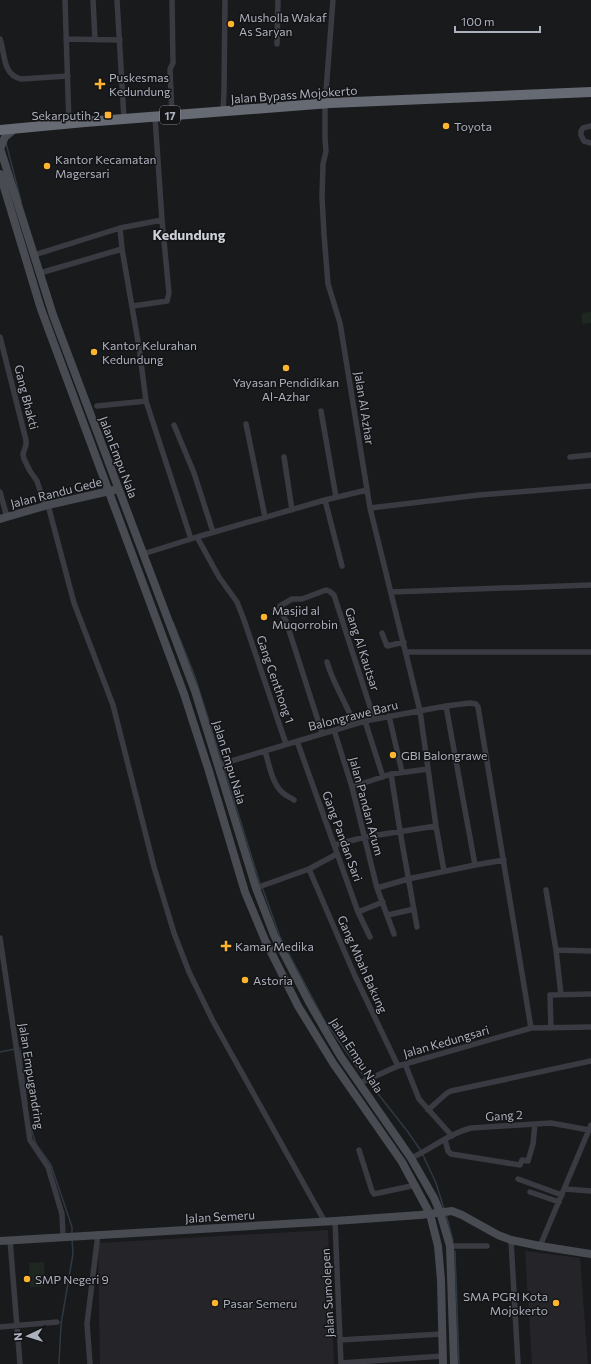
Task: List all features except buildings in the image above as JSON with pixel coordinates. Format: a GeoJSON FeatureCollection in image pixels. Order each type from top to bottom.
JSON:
{"type":"FeatureCollection","features":[{"type":"Feature","properties":{"kind":"highway","name":"Jalan Bypass Mojokerto"},"geometry":{"type":"LineString","coordinates":[[3,132],[16,128],[325,104],[591,92]]}},
{"type":"Feature","properties":{"kind":"main road"},"geometry":{"type":"LineString","coordinates":[[0,147],[3,132]]}},
{"type":"Feature","properties":{"kind":"main road","name":"Jalan Empu Nala"},"geometry":{"type":"LineString","coordinates":[[0,147],[44,272],[48,301],[53,315],[145,553],[221,764],[274,935],[309,1002],[342,1057],[365,1081],[443,1212],[450,1246],[454,1364]]}},
{"type":"Feature","properties":{"kind":"main road","name":"Jalan Empu Nala"},"geometry":{"type":"LineString","coordinates":[[0,174],[40,304],[108,492],[184,694],[245,892],[265,940],[298,1006],[334,1063],[385,1136],[416,1186],[430,1214],[438,1246],[441,1280],[443,1360]]}},
{"type":"Feature","properties":{"kind":"main road"},"geometry":{"type":"LineString","coordinates":[[40,304],[48,301]]}},
{"type":"Feature","properties":{"kind":"main road"},"geometry":{"type":"LineString","coordinates":[[45,318],[53,315]]}},
{"type":"Feature","properties":{"kind":"main road","name":"Jalan Randu Gede"},"geometry":{"type":"LineString","coordinates":[[4,518],[46,505],[119,489]]}},
{"type":"Feature","properties":{"kind":"main road"},"geometry":{"type":"LineString","coordinates":[[334,1063],[342,1057]]}},
{"type":"Feature","properties":{"kind":"main road"},"geometry":{"type":"LineString","coordinates":[[443,1212],[452,1211],[462,1214],[498,1235],[511,1240],[591,1254]]}},
{"type":"Feature","properties":{"kind":"main road","name":"Jalan Semeru"},"geometry":{"type":"LineString","coordinates":[[0,1241],[98,1234],[325,1222],[443,1212]]}},
{"type":"Feature","properties":{"kind":"street"},"geometry":{"type":"LineString","coordinates":[[66,0],[69,124]]}},
{"type":"Feature","properties":{"kind":"street"},"geometry":{"type":"LineString","coordinates":[[93,0],[95,39]]}},
{"type":"Feature","properties":{"kind":"street"},"geometry":{"type":"LineString","coordinates":[[117,0],[124,119]]}},
{"type":"Feature","properties":{"kind":"street"},"geometry":{"type":"LineString","coordinates":[[172,0],[173,65],[170,69],[172,115]]}},
{"type":"Feature","properties":{"kind":"street"},"geometry":{"type":"LineString","coordinates":[[223,112],[225,0]]}},
{"type":"Feature","properties":{"kind":"street"},"geometry":{"type":"LineString","coordinates":[[277,44],[278,0]]}},
{"type":"Feature","properties":{"kind":"street","name":"Jalan Al Azhar"},"geometry":{"type":"LineString","coordinates":[[332,0],[325,104],[326,151],[323,164],[322,212],[328,284],[340,323],[370,508],[420,711],[433,806],[444,871]]}},
{"type":"Feature","properties":{"kind":"street"},"geometry":{"type":"LineString","coordinates":[[0,39],[4,62],[15,77],[21,79],[68,76]]}},
{"type":"Feature","properties":{"kind":"street"},"geometry":{"type":"LineString","coordinates":[[66,39],[120,40]]}},
{"type":"Feature","properties":{"kind":"street"},"geometry":{"type":"LineString","coordinates":[[133,306],[167,301],[169,292],[162,220],[155,117]]}},
{"type":"Feature","properties":{"kind":"street"},"geometry":{"type":"LineString","coordinates":[[591,126],[583,128],[581,133],[584,141],[591,143]]}},
{"type":"Feature","properties":{"kind":"street"},"geometry":{"type":"LineString","coordinates":[[37,254],[120,228],[162,220]]}},
{"type":"Feature","properties":{"kind":"street","name":"Gang Centhong 1"},"geometry":{"type":"LineString","coordinates":[[120,228],[122,249],[133,306],[146,401],[194,538],[219,577],[232,594],[242,614],[286,744]]}},
{"type":"Feature","properties":{"kind":"street"},"geometry":{"type":"LineString","coordinates":[[44,272],[122,249]]}},
{"type":"Feature","properties":{"kind":"street","name":"Gang Bhakti"},"geometry":{"type":"LineString","coordinates":[[0,337],[26,442],[24,457],[29,470],[37,479],[74,603],[113,705],[154,867],[176,939],[213,1021],[325,1222]]}},
{"type":"Feature","properties":{"kind":"street"},"geometry":{"type":"LineString","coordinates":[[97,406],[146,401]]}},
{"type":"Feature","properties":{"kind":"street"},"geometry":{"type":"LineString","coordinates":[[321,411],[336,497]]}},
{"type":"Feature","properties":{"kind":"street"},"geometry":{"type":"LineString","coordinates":[[246,424],[265,518]]}},
{"type":"Feature","properties":{"kind":"street"},"geometry":{"type":"LineString","coordinates":[[174,425],[194,473],[213,532]]}},
{"type":"Feature","properties":{"kind":"street"},"geometry":{"type":"LineString","coordinates":[[570,457],[591,454]]}},
{"type":"Feature","properties":{"kind":"street"},"geometry":{"type":"LineString","coordinates":[[284,457],[292,510]]}},
{"type":"Feature","properties":{"kind":"street"},"geometry":{"type":"LineString","coordinates":[[370,508],[479,495],[591,486]]}},
{"type":"Feature","properties":{"kind":"street"},"geometry":{"type":"LineString","coordinates":[[145,553],[325,500],[367,490]]}},
{"type":"Feature","properties":{"kind":"street"},"geometry":{"type":"LineString","coordinates":[[0,492],[4,518]]}},
{"type":"Feature","properties":{"kind":"street"},"geometry":{"type":"LineString","coordinates":[[325,500],[342,566]]}},
{"type":"Feature","properties":{"kind":"street"},"geometry":{"type":"LineString","coordinates":[[391,592],[591,585]]}},
{"type":"Feature","properties":{"kind":"street","name":"Gang Al Kautsar"},"geometry":{"type":"LineString","coordinates":[[322,733],[280,607],[292,599],[302,599],[326,590],[332,592],[336,599],[374,719]]}},
{"type":"Feature","properties":{"kind":"street"},"geometry":{"type":"LineString","coordinates":[[382,633],[387,646],[404,642]]}},
{"type":"Feature","properties":{"kind":"street"},"geometry":{"type":"LineString","coordinates":[[406,652],[591,652]]}},
{"type":"Feature","properties":{"kind":"street"},"geometry":{"type":"LineString","coordinates":[[327,662],[332,678],[348,706],[354,724]]}},
{"type":"Feature","properties":{"kind":"street","name":"Balongrawe Baru"},"geometry":{"type":"LineString","coordinates":[[221,764],[365,721],[446,706],[470,703],[476,704],[478,708],[504,860],[530,1028]]}},
{"type":"Feature","properties":{"kind":"street"},"geometry":{"type":"LineString","coordinates":[[446,706],[475,865]]}},
{"type":"Feature","properties":{"kind":"street"},"geometry":{"type":"LineString","coordinates":[[389,716],[402,772]]}},
{"type":"Feature","properties":{"kind":"street"},"geometry":{"type":"LineString","coordinates":[[365,721],[383,777]]}},
{"type":"Feature","properties":{"kind":"street","name":"Jalan Pandan Arum"},"geometry":{"type":"LineString","coordinates":[[334,730],[352,787],[377,888],[394,934]]}},
{"type":"Feature","properties":{"kind":"street","name":"Gang Pandan Sari"},"geometry":{"type":"LineString","coordinates":[[297,741],[358,912],[370,937]]}},
{"type":"Feature","properties":{"kind":"street"},"geometry":{"type":"LineString","coordinates":[[265,751],[275,783],[283,794],[294,800]]}},
{"type":"Feature","properties":{"kind":"street"},"geometry":{"type":"LineString","coordinates":[[352,787],[391,774],[428,769]]}},
{"type":"Feature","properties":{"kind":"street"},"geometry":{"type":"LineString","coordinates":[[391,774],[417,927]]}},
{"type":"Feature","properties":{"kind":"street"},"geometry":{"type":"LineString","coordinates":[[334,845],[365,837],[436,826]]}},
{"type":"Feature","properties":{"kind":"street"},"geometry":{"type":"LineString","coordinates":[[259,886],[309,869],[337,854]]}},
{"type":"Feature","properties":{"kind":"street"},"geometry":{"type":"LineString","coordinates":[[377,888],[444,871],[504,860]]}},
{"type":"Feature","properties":{"kind":"street","name":"Gang Mbah Bakung"},"geometry":{"type":"LineString","coordinates":[[309,869],[355,976],[417,1096],[452,1136]]}},
{"type":"Feature","properties":{"kind":"street"},"geometry":{"type":"LineString","coordinates":[[546,890],[556,950],[561,995]]}},
{"type":"Feature","properties":{"kind":"street"},"geometry":{"type":"LineString","coordinates":[[358,912],[383,902]]}},
{"type":"Feature","properties":{"kind":"street"},"geometry":{"type":"LineString","coordinates":[[388,915],[414,909]]}},
{"type":"Feature","properties":{"kind":"street","name":"Jalan Empugandring"},"geometry":{"type":"LineString","coordinates":[[0,938],[30,1140],[48,1167],[67,1236]]}},
{"type":"Feature","properties":{"kind":"street"},"geometry":{"type":"LineString","coordinates":[[556,950],[591,951]]}},
{"type":"Feature","properties":{"kind":"street"},"geometry":{"type":"LineString","coordinates":[[551,1028],[550,995],[591,994]]}},
{"type":"Feature","properties":{"kind":"street","name":"Jalan Kedungsari"},"geometry":{"type":"LineString","coordinates":[[365,1081],[402,1065],[530,1028],[591,1027]]}},
{"type":"Feature","properties":{"kind":"street"},"geometry":{"type":"LineString","coordinates":[[428,1110],[450,1091],[591,1061]]}},
{"type":"Feature","properties":{"kind":"street"},"geometry":{"type":"LineString","coordinates":[[445,1140],[448,1151],[451,1154],[519,1166],[522,1160],[528,1161],[533,1144],[535,1124]]}},
{"type":"Feature","properties":{"kind":"street","name":"Gang 2"},"geometry":{"type":"LineString","coordinates":[[411,1158],[452,1136],[471,1128],[535,1124],[558,1124],[590,1128]]}},
{"type":"Feature","properties":{"kind":"street"},"geometry":{"type":"LineString","coordinates":[[540,1246],[590,1128]]}},
{"type":"Feature","properties":{"kind":"street"},"geometry":{"type":"LineString","coordinates":[[359,1150],[374,1194],[416,1186]]}},
{"type":"Feature","properties":{"kind":"street"},"geometry":{"type":"LineString","coordinates":[[518,1179],[563,1192],[591,1191]]}},
{"type":"Feature","properties":{"kind":"street"},"geometry":{"type":"LineString","coordinates":[[530,1192],[559,1202]]}},
{"type":"Feature","properties":{"kind":"street","name":"Jalan Sumolepen"},"geometry":{"type":"LineString","coordinates":[[335,1221],[341,1364]]}},
{"type":"Feature","properties":{"kind":"street"},"geometry":{"type":"LineString","coordinates":[[90,1364],[87,1324],[98,1234]]}},
{"type":"Feature","properties":{"kind":"street"},"geometry":{"type":"LineString","coordinates":[[10,1240],[20,1364]]}},
{"type":"Feature","properties":{"kind":"street"},"geometry":{"type":"LineString","coordinates":[[511,1240],[518,1364]]}},
{"type":"Feature","properties":{"kind":"street"},"geometry":{"type":"LineString","coordinates":[[450,1246],[487,1246]]}},
{"type":"Feature","properties":{"kind":"street"},"geometry":{"type":"LineString","coordinates":[[0,1327],[57,1322]]}},
{"type":"Feature","properties":{"kind":"street"},"geometry":{"type":"LineString","coordinates":[[340,1340],[442,1334]]}},
{"type":"Feature","properties":{"kind":"street"},"geometry":{"type":"LineString","coordinates":[[341,1364],[443,1360]]}},
{"type":"Feature","properties":{"kind":"shaded area"},"geometry":{"type":"Polygon","coordinates":[[[591,312],[591,323],[582,324],[582,313],[591,312]]]}},
{"type":"Feature","properties":{"kind":"shaded area","name":"Pasar Semeru"},"geometry":{"type":"Polygon","coordinates":[[[328,1230],[334,1364],[100,1364],[98,1243],[328,1230]]]}},
{"type":"Feature","properties":{"kind":"shaded area","name":"SMA PGRI Kota Mojokerto"},"geometry":{"type":"Polygon","coordinates":[[[525,1251],[580,1258],[588,1364],[532,1364],[525,1251]]]}},
{"type":"Feature","properties":{"kind":"shaded area"},"geometry":{"type":"Polygon","coordinates":[[[44,1262],[45,1286],[30,1287],[29,1263],[44,1262]]]}},
{"type":"Feature","properties":{"kind":"waterway"},"geometry":{"type":"LineString","coordinates":[[6,143],[21,201]]}},
{"type":"Feature","properties":{"kind":"waterway"},"geometry":{"type":"LineString","coordinates":[[173,622],[194,674],[222,762]]}},
{"type":"Feature","properties":{"kind":"waterway"},"geometry":{"type":"LineString","coordinates":[[223,765],[260,884]]}},
{"type":"Feature","properties":{"kind":"waterway"},"geometry":{"type":"LineString","coordinates":[[262,887],[280,937],[324,1020],[365,1078]]}},
{"type":"Feature","properties":{"kind":"waterway"},"geometry":{"type":"LineString","coordinates":[[20,1048],[27,1104]]}},
{"type":"Feature","properties":{"kind":"waterway"},"geometry":{"type":"LineString","coordinates":[[0,1052],[15,1049]]}},
{"type":"Feature","properties":{"kind":"waterway"},"geometry":{"type":"LineString","coordinates":[[368,1081],[421,1151]]}},
{"type":"Feature","properties":{"kind":"waterway"},"geometry":{"type":"LineString","coordinates":[[31,1128],[36,1144],[51,1165],[72,1227],[72,1233]]}},
{"type":"Feature","properties":{"kind":"waterway"},"geometry":{"type":"LineString","coordinates":[[423,1155],[436,1183],[444,1209]]}},
{"type":"Feature","properties":{"kind":"waterway"},"geometry":{"type":"LineString","coordinates":[[446,1214],[453,1241]]}},
{"type":"Feature","properties":{"kind":"waterway"},"geometry":{"type":"LineString","coordinates":[[59,1364],[61,1324],[73,1254],[72,1239]]}},
{"type":"Feature","properties":{"kind":"waterway"},"geometry":{"type":"LineString","coordinates":[[455,1251],[459,1364]]}},
{"type":"Feature","properties":{"kind":"place","name":"Musholla Wakaf As Saryan"},"geometry":{"type":"Point","coordinates":[231,24]}},
{"type":"Feature","properties":{"kind":"place","name":"Puskesmas Kedundung"},"geometry":{"type":"Point","coordinates":[100,84]}},
{"type":"Feature","properties":{"kind":"place","name":"Sekarputih 2"},"geometry":{"type":"Point","coordinates":[108,115]}},
{"type":"Feature","properties":{"kind":"place","name":"Toyota"},"geometry":{"type":"Point","coordinates":[446,126]}},
{"type":"Feature","properties":{"kind":"place","name":"Kantor Kecamatan Magersari"},"geometry":{"type":"Point","coordinates":[47,166]}},
{"type":"Feature","properties":{"kind":"place","name":"Kantor Kelurahan Kedundung"},"geometry":{"type":"Point","coordinates":[94,352]}},
{"type":"Feature","properties":{"kind":"place","name":"Yayasan Pendidikan Al-Azhar"},"geometry":{"type":"Point","coordinates":[286,368]}},
{"type":"Feature","properties":{"kind":"place","name":"Masjid al Muqorrobin"},"geometry":{"type":"Point","coordinates":[264,617]}},
{"type":"Feature","properties":{"kind":"place","name":"GBI Balongrawe"},"geometry":{"type":"Point","coordinates":[393,755]}},
{"type":"Feature","properties":{"kind":"place","name":"Kamar Medika"},"geometry":{"type":"Point","coordinates":[226,946]}},
{"type":"Feature","properties":{"kind":"place","name":"Astoria"},"geometry":{"type":"Point","coordinates":[245,980]}},
{"type":"Feature","properties":{"kind":"place","name":"SMP Negeri 9"},"geometry":{"type":"Point","coordinates":[27,1279]}},
{"type":"Feature","properties":{"kind":"place","name":"Pasar Semeru"},"geometry":{"type":"Point","coordinates":[215,1303]}},
{"type":"Feature","properties":{"kind":"place","name":"SMA PGRI Kota Mojokerto"},"geometry":{"type":"Point","coordinates":[556,1303]}},
{"type":"Feature","properties":{"kind":"district","name":"Kedundung"},"geometry":{"type":"Point","coordinates":[189,234]}}]}
